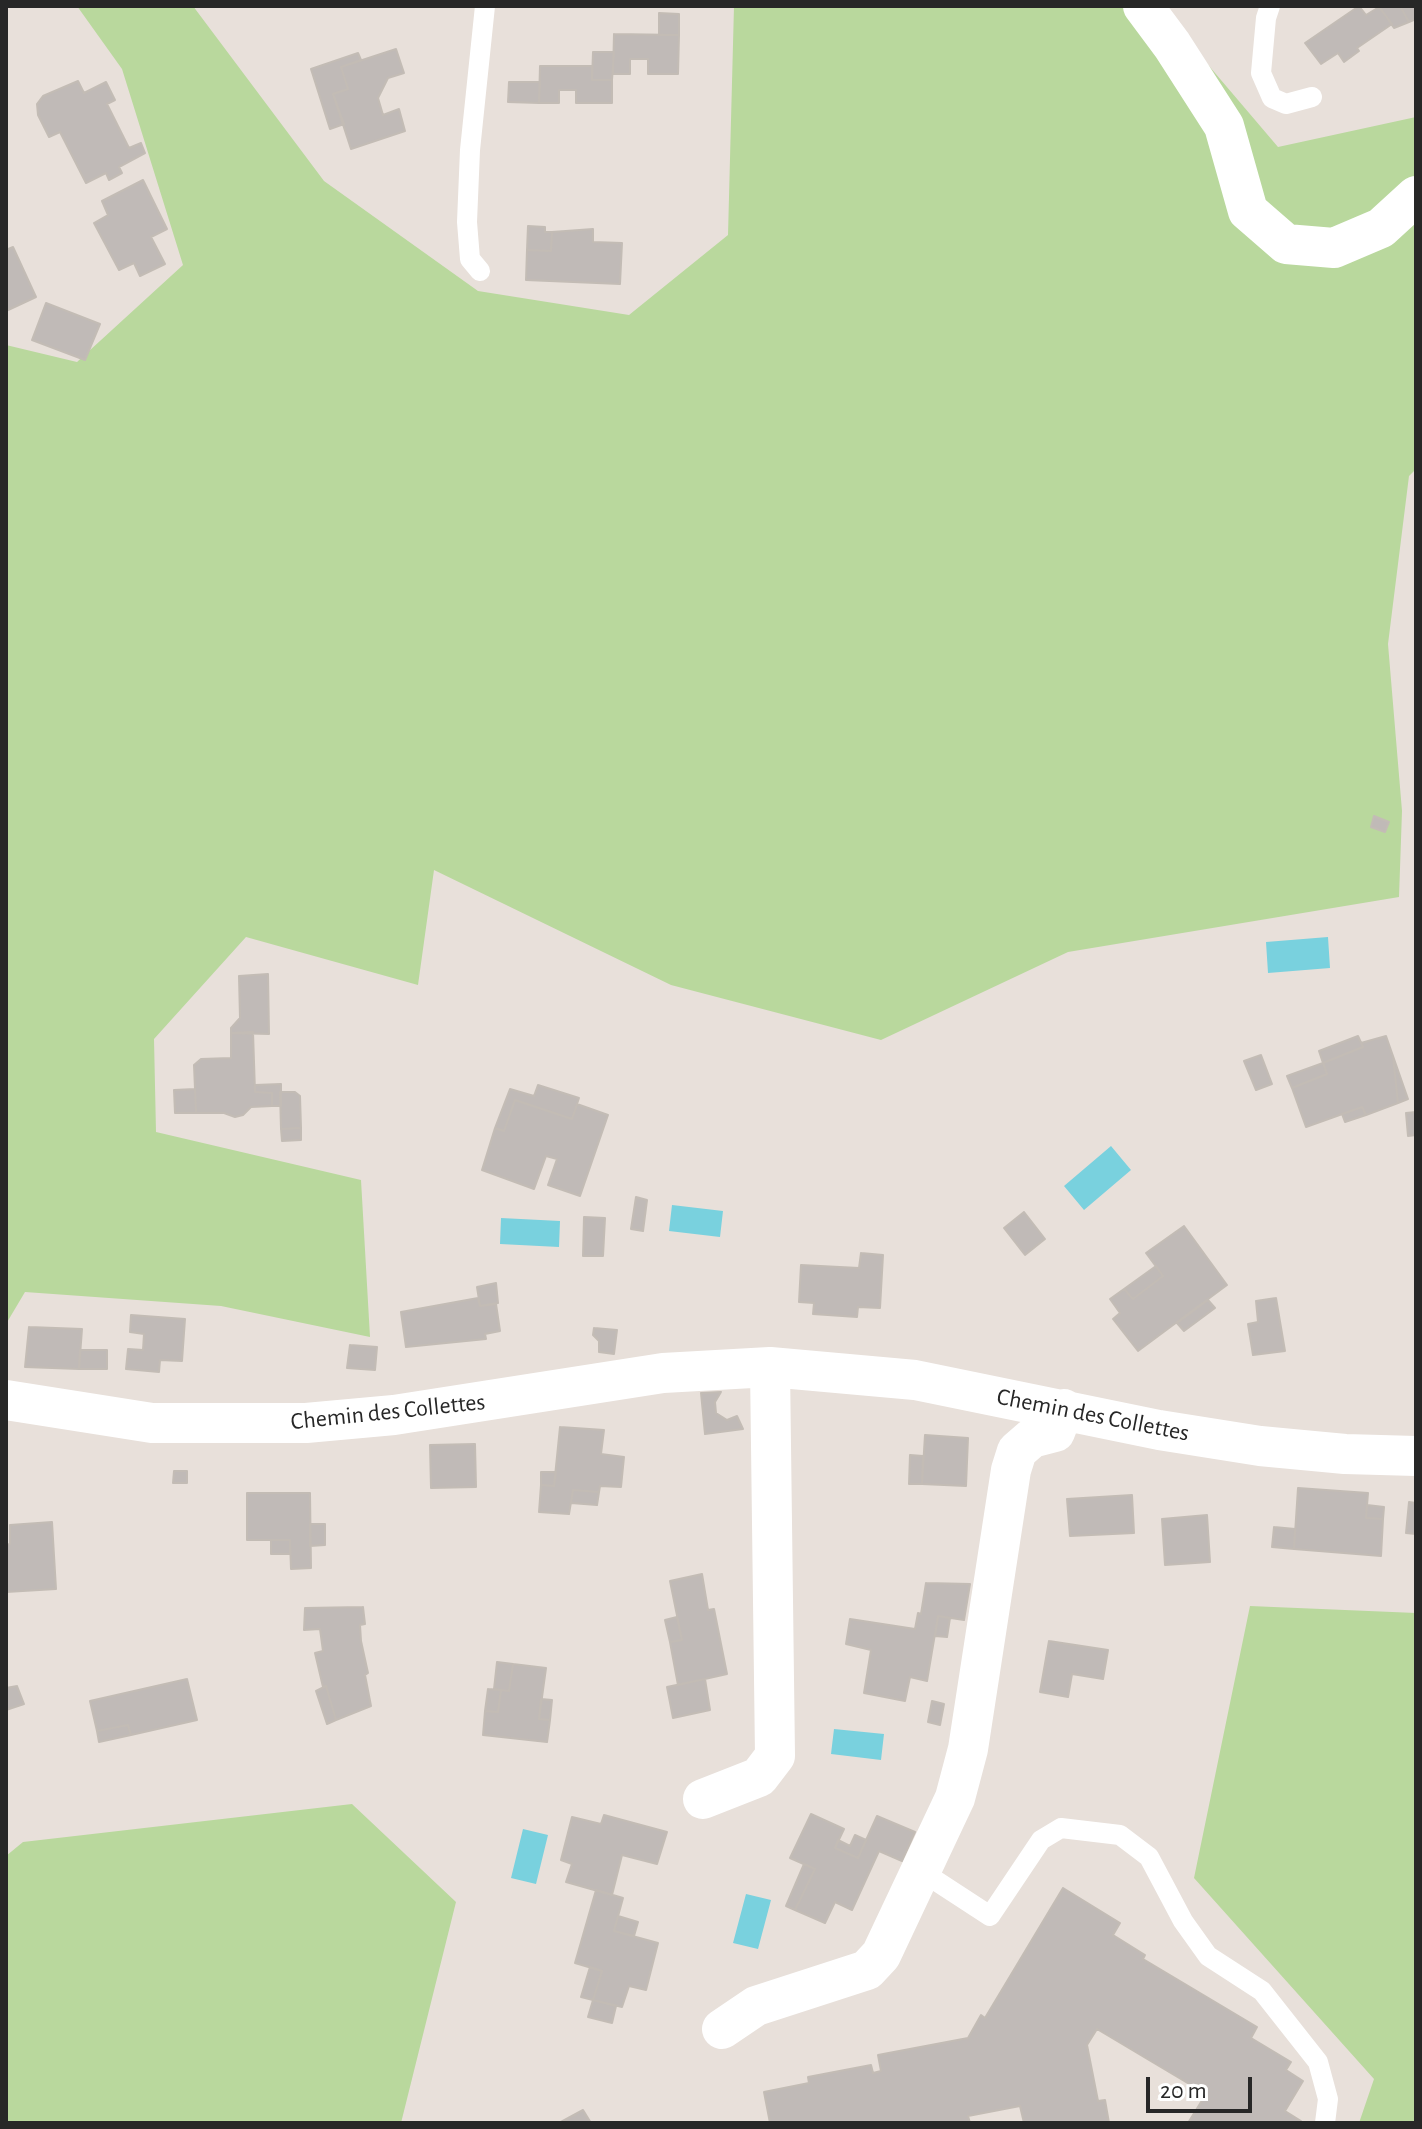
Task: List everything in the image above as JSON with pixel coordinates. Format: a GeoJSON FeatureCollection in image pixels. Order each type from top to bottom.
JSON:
{"type":"FeatureCollection","features":[{"type":"Feature","properties":{"kind":"street"},"geometry":{"type":"LineString","coordinates":[[1143,6],[1224,126],[1248,211],[1286,244],[1334,248],[1381,228],[1416,196]]}},
{"type":"Feature","properties":{"kind":"street"},"geometry":{"type":"LineString","coordinates":[[703,1799],[759,1777],[775,1756],[770,1367]]}},
{"type":"Feature","properties":{"kind":"street","name":"Chemin des Collettes"},"geometry":{"type":"LineString","coordinates":[[6,1400],[152,1423],[306,1423],[394,1415],[663,1373],[770,1367],[915,1380],[1159,1430],[1260,1446],[1345,1454],[1416,1456]]}},
{"type":"Feature","properties":{"kind":"street"},"geometry":{"type":"LineString","coordinates":[[722,2029],[756,2006],[867,1970],[881,1955],[955,1798],[968,1749],[1011,1470],[1017,1451],[1032,1438],[1055,1432],[1064,1409]]}},
{"type":"Feature","properties":{"kind":"lane"},"geometry":{"type":"LineString","coordinates":[[480,271],[470,259],[467,222],[470,150],[485,6]]}},
{"type":"Feature","properties":{"kind":"lane"},"geometry":{"type":"LineString","coordinates":[[1270,6],[1261,73],[1272,98],[1286,104],[1312,97]]}},
{"type":"Feature","properties":{"kind":"lane"},"geometry":{"type":"LineString","coordinates":[[921,1871],[990,1916],[1041,1840],[1061,1828],[1120,1835],[1149,1857],[1183,1921],[1208,1956],[1262,1991],[1318,2062],[1328,2099],[1325,2123]]}},
{"type":"Feature","properties":{"kind":"green space"},"geometry":{"type":"Polygon","coordinates":[[[77,6],[193,6],[324,181],[478,291],[629,315],[728,235],[734,6],[1158,6],[1278,147],[1416,117],[1416,469],[1409,476],[1388,644],[1402,811],[1399,897],[1068,952],[881,1040],[671,985],[434,870],[418,985],[246,937],[154,1039],[156,1132],[361,1180],[370,1337],[221,1306],[25,1292],[6,1324],[6,345],[77,362],[183,265],[122,69],[77,6]]]}},
{"type":"Feature","properties":{"kind":"green space"},"geometry":{"type":"Polygon","coordinates":[[[1250,1606],[1416,1613],[1416,2123],[1359,2123],[1374,2079],[1194,1878],[1250,1606]]]}},
{"type":"Feature","properties":{"kind":"green space"},"geometry":{"type":"Polygon","coordinates":[[[352,1804],[456,1902],[401,2123],[6,2123],[6,1856],[23,1842],[352,1804]]]}},
{"type":"Feature","properties":{"kind":"water"},"geometry":{"type":"Polygon","coordinates":[[[1328,937],[1330,968],[1268,973],[1266,942],[1328,937]]]}},
{"type":"Feature","properties":{"kind":"water"},"geometry":{"type":"Polygon","coordinates":[[[1111,1146],[1131,1170],[1084,1210],[1064,1186],[1111,1146]]]}},
{"type":"Feature","properties":{"kind":"water"},"geometry":{"type":"Polygon","coordinates":[[[672,1205],[723,1211],[720,1237],[669,1231],[672,1205]]]}},
{"type":"Feature","properties":{"kind":"water"},"geometry":{"type":"Polygon","coordinates":[[[501,1218],[560,1221],[559,1247],[500,1244],[501,1218]]]}},
{"type":"Feature","properties":{"kind":"water"},"geometry":{"type":"Polygon","coordinates":[[[834,1729],[884,1734],[881,1760],[831,1754],[834,1729]]]}},
{"type":"Feature","properties":{"kind":"water"},"geometry":{"type":"Polygon","coordinates":[[[523,1829],[548,1835],[536,1884],[511,1878],[523,1829]]]}},
{"type":"Feature","properties":{"kind":"water"},"geometry":{"type":"Polygon","coordinates":[[[746,1894],[771,1900],[758,1949],[733,1943],[746,1894]]]}},
{"type":"Feature","properties":{"kind":"building"},"geometry":{"type":"Polygon","coordinates":[[[1359,6],[1366,15],[1379,7],[1392,24],[1357,48],[1359,51],[1344,62],[1338,53],[1321,64],[1305,43],[1359,6]]]}},
{"type":"Feature","properties":{"kind":"building"},"geometry":{"type":"Polygon","coordinates":[[[1379,6],[1400,6],[1409,22],[1394,28],[1379,6]]]}},
{"type":"Feature","properties":{"kind":"building"},"geometry":{"type":"Polygon","coordinates":[[[1400,6],[1416,6],[1416,19],[1409,22],[1400,6]]]}},
{"type":"Feature","properties":{"kind":"building"},"geometry":{"type":"Polygon","coordinates":[[[659,13],[679,14],[679,35],[659,35],[659,13]]]}},
{"type":"Feature","properties":{"kind":"building"},"geometry":{"type":"Polygon","coordinates":[[[614,34],[679,35],[678,74],[648,74],[648,59],[630,59],[630,74],[613,74],[614,34]]]}},
{"type":"Feature","properties":{"kind":"building"},"geometry":{"type":"Polygon","coordinates":[[[396,49],[404,73],[388,78],[378,98],[383,115],[399,109],[405,131],[351,149],[333,94],[348,89],[341,67],[396,49]]]}},
{"type":"Feature","properties":{"kind":"building"},"geometry":{"type":"Polygon","coordinates":[[[593,52],[614,52],[612,80],[592,80],[593,52]]]}},
{"type":"Feature","properties":{"kind":"building"},"geometry":{"type":"Polygon","coordinates":[[[358,53],[361,60],[341,67],[348,89],[333,94],[344,124],[330,129],[311,69],[358,53]]]}},
{"type":"Feature","properties":{"kind":"building"},"geometry":{"type":"Polygon","coordinates":[[[540,66],[592,66],[592,80],[612,80],[612,103],[576,103],[576,90],[559,90],[559,103],[539,103],[540,66]]]}},
{"type":"Feature","properties":{"kind":"building"},"geometry":{"type":"Polygon","coordinates":[[[78,81],[84,93],[106,82],[115,100],[107,104],[129,148],[141,143],[145,153],[119,167],[122,173],[109,180],[106,173],[86,183],[60,132],[49,137],[38,115],[37,104],[43,96],[78,81]]]}},
{"type":"Feature","properties":{"kind":"building"},"geometry":{"type":"Polygon","coordinates":[[[509,82],[540,82],[539,103],[508,102],[509,82]]]}},
{"type":"Feature","properties":{"kind":"building"},"geometry":{"type":"Polygon","coordinates":[[[143,180],[167,229],[151,237],[165,264],[140,276],[134,263],[119,270],[94,223],[108,215],[102,201],[143,180]]]}},
{"type":"Feature","properties":{"kind":"building"},"geometry":{"type":"Polygon","coordinates":[[[528,226],[545,227],[545,232],[552,232],[551,251],[527,250],[528,226]]]}},
{"type":"Feature","properties":{"kind":"building"},"geometry":{"type":"Polygon","coordinates":[[[593,229],[593,242],[622,243],[620,284],[526,280],[527,250],[551,251],[552,232],[593,229]]]}},
{"type":"Feature","properties":{"kind":"building"},"geometry":{"type":"Polygon","coordinates":[[[13,247],[36,297],[6,311],[6,250],[13,247]]]}},
{"type":"Feature","properties":{"kind":"building"},"geometry":{"type":"Polygon","coordinates":[[[46,303],[100,324],[85,360],[32,340],[46,303]]]}},
{"type":"Feature","properties":{"kind":"building"},"geometry":{"type":"Polygon","coordinates":[[[1374,816],[1389,822],[1385,832],[1371,827],[1374,816]]]}},
{"type":"Feature","properties":{"kind":"building"},"geometry":{"type":"Polygon","coordinates":[[[268,974],[269,1034],[231,1033],[231,1028],[240,1018],[239,976],[268,974]]]}},
{"type":"Feature","properties":{"kind":"building"},"geometry":{"type":"Polygon","coordinates":[[[253,1032],[255,1092],[272,1093],[272,1106],[251,1107],[243,1115],[235,1117],[224,1113],[196,1113],[194,1065],[201,1059],[231,1058],[231,1033],[253,1032]]]}},
{"type":"Feature","properties":{"kind":"building"},"geometry":{"type":"Polygon","coordinates":[[[1358,1036],[1363,1047],[1323,1063],[1319,1051],[1358,1036]]]}},
{"type":"Feature","properties":{"kind":"building"},"geometry":{"type":"Polygon","coordinates":[[[1386,1036],[1393,1056],[1398,1103],[1366,1115],[1362,1107],[1306,1127],[1292,1088],[1327,1074],[1323,1063],[1363,1047],[1361,1043],[1386,1036]]]}},
{"type":"Feature","properties":{"kind":"building"},"geometry":{"type":"Polygon","coordinates":[[[1261,1055],[1272,1084],[1256,1090],[1244,1061],[1261,1055]]]}},
{"type":"Feature","properties":{"kind":"building"},"geometry":{"type":"Polygon","coordinates":[[[1393,1056],[1408,1099],[1398,1103],[1393,1056]]]}},
{"type":"Feature","properties":{"kind":"building"},"geometry":{"type":"Polygon","coordinates":[[[1323,1063],[1327,1074],[1292,1088],[1287,1076],[1323,1063]]]}},
{"type":"Feature","properties":{"kind":"building"},"geometry":{"type":"Polygon","coordinates":[[[281,1084],[281,1106],[272,1106],[272,1093],[255,1092],[255,1085],[281,1084]]]}},
{"type":"Feature","properties":{"kind":"building"},"geometry":{"type":"Polygon","coordinates":[[[538,1085],[579,1098],[572,1119],[515,1100],[504,1131],[495,1128],[510,1089],[534,1096],[538,1085]]]}},
{"type":"Feature","properties":{"kind":"building"},"geometry":{"type":"Polygon","coordinates":[[[195,1089],[196,1113],[175,1113],[174,1090],[195,1089]]]}},
{"type":"Feature","properties":{"kind":"building"},"geometry":{"type":"Polygon","coordinates":[[[280,1092],[295,1092],[300,1096],[301,1128],[281,1129],[280,1092]]]}},
{"type":"Feature","properties":{"kind":"building"},"geometry":{"type":"Polygon","coordinates":[[[515,1100],[572,1119],[577,1104],[608,1115],[580,1196],[548,1185],[557,1159],[546,1156],[534,1189],[482,1170],[495,1128],[504,1131],[515,1100]]]}},
{"type":"Feature","properties":{"kind":"building"},"geometry":{"type":"Polygon","coordinates":[[[1362,1107],[1366,1115],[1345,1122],[1342,1114],[1362,1107]]]}},
{"type":"Feature","properties":{"kind":"building"},"geometry":{"type":"Polygon","coordinates":[[[1416,1112],[1416,1135],[1408,1136],[1406,1113],[1416,1112]]]}},
{"type":"Feature","properties":{"kind":"building"},"geometry":{"type":"Polygon","coordinates":[[[301,1128],[301,1140],[282,1141],[281,1129],[301,1128]]]}},
{"type":"Feature","properties":{"kind":"building"},"geometry":{"type":"Polygon","coordinates":[[[636,1197],[647,1200],[643,1231],[631,1229],[636,1197]]]}},
{"type":"Feature","properties":{"kind":"building"},"geometry":{"type":"Polygon","coordinates":[[[1024,1212],[1045,1239],[1025,1255],[1004,1228],[1024,1212]]]}},
{"type":"Feature","properties":{"kind":"building"},"geometry":{"type":"Polygon","coordinates":[[[584,1217],[605,1218],[603,1256],[583,1256],[584,1217]]]}},
{"type":"Feature","properties":{"kind":"building"},"geometry":{"type":"Polygon","coordinates":[[[1184,1226],[1227,1285],[1138,1351],[1113,1319],[1120,1313],[1110,1299],[1124,1289],[1133,1299],[1163,1276],[1146,1253],[1184,1226]]]}},
{"type":"Feature","properties":{"kind":"building"},"geometry":{"type":"Polygon","coordinates":[[[861,1253],[883,1255],[880,1308],[858,1307],[857,1317],[813,1314],[814,1303],[799,1302],[801,1265],[859,1268],[861,1253]]]}},
{"type":"Feature","properties":{"kind":"building"},"geometry":{"type":"Polygon","coordinates":[[[1156,1266],[1163,1276],[1133,1299],[1124,1289],[1156,1266]]]}},
{"type":"Feature","properties":{"kind":"building"},"geometry":{"type":"Polygon","coordinates":[[[496,1283],[498,1303],[480,1306],[477,1287],[496,1283]]]}},
{"type":"Feature","properties":{"kind":"building"},"geometry":{"type":"Polygon","coordinates":[[[478,1298],[480,1306],[496,1304],[500,1331],[485,1334],[486,1339],[406,1347],[401,1312],[478,1298]]]}},
{"type":"Feature","properties":{"kind":"building"},"geometry":{"type":"Polygon","coordinates":[[[1276,1298],[1285,1351],[1253,1355],[1248,1324],[1258,1322],[1256,1301],[1276,1298]]]}},
{"type":"Feature","properties":{"kind":"building"},"geometry":{"type":"Polygon","coordinates":[[[1208,1300],[1215,1308],[1184,1331],[1177,1323],[1208,1300]]]}},
{"type":"Feature","properties":{"kind":"building"},"geometry":{"type":"Polygon","coordinates":[[[131,1315],[185,1319],[182,1361],[160,1360],[159,1372],[126,1369],[128,1349],[143,1350],[144,1334],[130,1332],[131,1315]]]}},
{"type":"Feature","properties":{"kind":"building"},"geometry":{"type":"Polygon","coordinates":[[[29,1327],[82,1329],[79,1369],[25,1367],[29,1327]]]}},
{"type":"Feature","properties":{"kind":"building"},"geometry":{"type":"Polygon","coordinates":[[[594,1328],[617,1330],[614,1354],[599,1352],[599,1341],[593,1335],[594,1328]]]}},
{"type":"Feature","properties":{"kind":"building"},"geometry":{"type":"Polygon","coordinates":[[[350,1345],[377,1347],[375,1370],[347,1368],[350,1345]]]}},
{"type":"Feature","properties":{"kind":"building"},"geometry":{"type":"Polygon","coordinates":[[[80,1350],[107,1350],[107,1369],[79,1369],[80,1350]]]}},
{"type":"Feature","properties":{"kind":"building"},"geometry":{"type":"Polygon","coordinates":[[[721,1392],[715,1402],[716,1413],[727,1420],[737,1416],[743,1429],[705,1434],[701,1393],[721,1392]]]}},
{"type":"Feature","properties":{"kind":"building"},"geometry":{"type":"Polygon","coordinates":[[[560,1427],[604,1430],[601,1454],[624,1457],[621,1487],[600,1486],[599,1492],[573,1490],[569,1514],[539,1512],[541,1485],[554,1486],[560,1427]]]}},
{"type":"Feature","properties":{"kind":"building"},"geometry":{"type":"Polygon","coordinates":[[[925,1435],[968,1438],[966,1486],[922,1484],[925,1435]]]}},
{"type":"Feature","properties":{"kind":"building"},"geometry":{"type":"Polygon","coordinates":[[[475,1444],[476,1487],[431,1488],[430,1445],[475,1444]]]}},
{"type":"Feature","properties":{"kind":"building"},"geometry":{"type":"Polygon","coordinates":[[[910,1455],[923,1456],[922,1484],[909,1484],[910,1455]]]}},
{"type":"Feature","properties":{"kind":"building"},"geometry":{"type":"Polygon","coordinates":[[[174,1471],[187,1471],[187,1483],[173,1483],[174,1471]]]}},
{"type":"Feature","properties":{"kind":"building"},"geometry":{"type":"Polygon","coordinates":[[[541,1472],[556,1472],[554,1486],[541,1485],[541,1472]]]}},
{"type":"Feature","properties":{"kind":"building"},"geometry":{"type":"Polygon","coordinates":[[[1298,1488],[1368,1493],[1366,1518],[1383,1519],[1381,1556],[1294,1549],[1298,1488]]]}},
{"type":"Feature","properties":{"kind":"building"},"geometry":{"type":"Polygon","coordinates":[[[573,1490],[599,1492],[597,1505],[571,1503],[573,1490]]]}},
{"type":"Feature","properties":{"kind":"building"},"geometry":{"type":"Polygon","coordinates":[[[247,1493],[310,1493],[311,1568],[291,1569],[290,1540],[247,1540],[247,1493]]]}},
{"type":"Feature","properties":{"kind":"building"},"geometry":{"type":"Polygon","coordinates":[[[1132,1495],[1134,1533],[1070,1536],[1067,1499],[1132,1495]]]}},
{"type":"Feature","properties":{"kind":"building"},"geometry":{"type":"Polygon","coordinates":[[[1409,1502],[1416,1503],[1416,1534],[1406,1533],[1409,1502]]]}},
{"type":"Feature","properties":{"kind":"building"},"geometry":{"type":"Polygon","coordinates":[[[1367,1505],[1384,1507],[1383,1519],[1366,1518],[1367,1505]]]}},
{"type":"Feature","properties":{"kind":"building"},"geometry":{"type":"Polygon","coordinates":[[[1207,1515],[1210,1562],[1165,1565],[1162,1519],[1207,1515]]]}},
{"type":"Feature","properties":{"kind":"building"},"geometry":{"type":"Polygon","coordinates":[[[52,1522],[56,1589],[6,1592],[6,1545],[10,1544],[10,1525],[52,1522]]]}},
{"type":"Feature","properties":{"kind":"building"},"geometry":{"type":"Polygon","coordinates":[[[310,1524],[325,1524],[325,1545],[310,1546],[310,1524]]]}},
{"type":"Feature","properties":{"kind":"building"},"geometry":{"type":"Polygon","coordinates":[[[1274,1527],[1295,1529],[1294,1549],[1272,1547],[1274,1527]]]}},
{"type":"Feature","properties":{"kind":"building"},"geometry":{"type":"Polygon","coordinates":[[[271,1540],[290,1540],[290,1554],[271,1554],[271,1540]]]}},
{"type":"Feature","properties":{"kind":"building"},"geometry":{"type":"Polygon","coordinates":[[[702,1574],[708,1610],[714,1609],[727,1674],[678,1685],[670,1642],[682,1640],[670,1581],[702,1574]]]}},
{"type":"Feature","properties":{"kind":"building"},"geometry":{"type":"Polygon","coordinates":[[[926,1583],[970,1584],[964,1620],[938,1616],[927,1681],[910,1677],[905,1701],[864,1693],[871,1650],[846,1644],[850,1619],[915,1629],[926,1583]]]}},
{"type":"Feature","properties":{"kind":"building"},"geometry":{"type":"Polygon","coordinates":[[[363,1607],[365,1624],[360,1625],[361,1641],[371,1706],[336,1720],[326,1686],[323,1687],[315,1653],[323,1651],[320,1629],[304,1630],[305,1608],[363,1607]]]}},
{"type":"Feature","properties":{"kind":"building"},"geometry":{"type":"Polygon","coordinates":[[[938,1616],[950,1618],[947,1637],[935,1636],[938,1616]]]}},
{"type":"Feature","properties":{"kind":"building"},"geometry":{"type":"Polygon","coordinates":[[[677,1617],[682,1640],[670,1642],[665,1620],[677,1617]]]}},
{"type":"Feature","properties":{"kind":"building"},"geometry":{"type":"Polygon","coordinates":[[[1049,1641],[1108,1650],[1103,1679],[1072,1674],[1068,1697],[1040,1692],[1049,1641]]]}},
{"type":"Feature","properties":{"kind":"building"},"geometry":{"type":"Polygon","coordinates":[[[497,1662],[513,1664],[509,1691],[494,1689],[497,1662]]]}},
{"type":"Feature","properties":{"kind":"building"},"geometry":{"type":"Polygon","coordinates":[[[513,1664],[546,1668],[539,1719],[550,1720],[547,1742],[483,1735],[485,1711],[498,1712],[501,1690],[509,1691],[513,1664]]]}},
{"type":"Feature","properties":{"kind":"building"},"geometry":{"type":"Polygon","coordinates":[[[187,1679],[197,1720],[131,1735],[128,1725],[97,1731],[90,1701],[187,1679]]]}},
{"type":"Feature","properties":{"kind":"building"},"geometry":{"type":"Polygon","coordinates":[[[705,1679],[710,1710],[673,1718],[667,1687],[705,1679]]]}},
{"type":"Feature","properties":{"kind":"building"},"geometry":{"type":"Polygon","coordinates":[[[17,1686],[24,1704],[6,1710],[6,1688],[17,1686]]]}},
{"type":"Feature","properties":{"kind":"building"},"geometry":{"type":"Polygon","coordinates":[[[326,1686],[336,1720],[327,1724],[316,1691],[326,1686]]]}},
{"type":"Feature","properties":{"kind":"building"},"geometry":{"type":"Polygon","coordinates":[[[488,1689],[501,1690],[498,1712],[485,1711],[488,1689]]]}},
{"type":"Feature","properties":{"kind":"building"},"geometry":{"type":"Polygon","coordinates":[[[541,1699],[552,1700],[550,1720],[539,1719],[541,1699]]]}},
{"type":"Feature","properties":{"kind":"building"},"geometry":{"type":"Polygon","coordinates":[[[932,1701],[944,1704],[940,1725],[928,1722],[932,1701]]]}},
{"type":"Feature","properties":{"kind":"building"},"geometry":{"type":"Polygon","coordinates":[[[128,1725],[131,1735],[99,1742],[97,1731],[128,1725]]]}},
{"type":"Feature","properties":{"kind":"building"},"geometry":{"type":"Polygon","coordinates":[[[811,1814],[844,1829],[835,1848],[858,1858],[877,1816],[915,1832],[902,1861],[879,1851],[852,1910],[835,1902],[825,1923],[795,1910],[815,1869],[790,1858],[811,1814]]]}},
{"type":"Feature","properties":{"kind":"building"},"geometry":{"type":"Polygon","coordinates":[[[604,1815],[667,1832],[657,1864],[622,1855],[612,1895],[566,1882],[572,1864],[561,1860],[572,1817],[601,1824],[604,1815]]]}},
{"type":"Feature","properties":{"kind":"building"},"geometry":{"type":"Polygon","coordinates":[[[855,1835],[866,1840],[858,1858],[835,1848],[838,1840],[850,1846],[855,1835]]]}},
{"type":"Feature","properties":{"kind":"building"},"geometry":{"type":"Polygon","coordinates":[[[804,1864],[815,1869],[795,1910],[786,1906],[804,1864]]]}},
{"type":"Feature","properties":{"kind":"building"},"geometry":{"type":"Polygon","coordinates":[[[1063,1888],[1120,1923],[1113,1935],[1145,1955],[1143,1959],[1257,2027],[1251,2038],[1291,2062],[1286,2070],[1303,2081],[1285,2111],[1300,2123],[1188,2123],[1206,2094],[1097,2029],[1087,2045],[1098,2101],[1105,2100],[1109,2123],[1024,2123],[1020,2106],[968,2116],[970,2123],[770,2123],[764,2092],[809,2083],[808,2077],[871,2065],[873,2073],[881,2071],[878,2055],[968,2038],[981,2015],[985,2018],[1063,1888]]]}},
{"type":"Feature","properties":{"kind":"building"},"geometry":{"type":"Polygon","coordinates":[[[596,1890],[623,1898],[614,1931],[658,1943],[646,1990],[629,1986],[622,2007],[593,2000],[602,1971],[575,1963],[596,1890]]]}},
{"type":"Feature","properties":{"kind":"building"},"geometry":{"type":"Polygon","coordinates":[[[618,1916],[638,1922],[634,1936],[614,1931],[618,1916]]]}},
{"type":"Feature","properties":{"kind":"building"},"geometry":{"type":"Polygon","coordinates":[[[590,1967],[602,1971],[593,2000],[581,1997],[590,1967]]]}},
{"type":"Feature","properties":{"kind":"building"},"geometry":{"type":"Polygon","coordinates":[[[593,2000],[616,2006],[612,2023],[588,2017],[593,2000]]]}},
{"type":"Feature","properties":{"kind":"building"},"geometry":{"type":"Polygon","coordinates":[[[583,2110],[591,2123],[559,2123],[583,2110]]]}}]}
